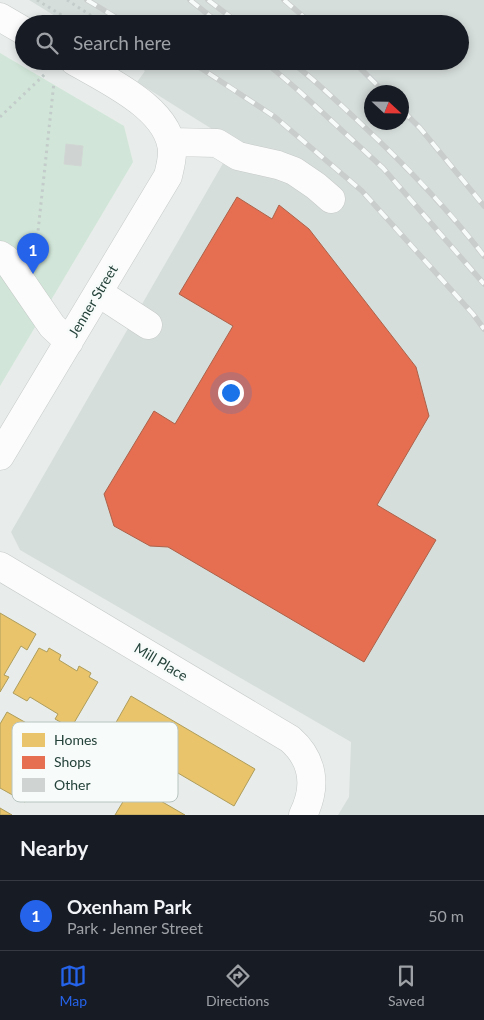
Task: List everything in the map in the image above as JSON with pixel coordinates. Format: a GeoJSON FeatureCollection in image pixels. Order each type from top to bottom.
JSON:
{"type":"FeatureCollection","features":[{"type":"Feature","properties":{"kind":"street"},"geometry":{"type":"LineString","coordinates":[[0,17],[15,26]]}},
{"type":"Feature","properties":{"kind":"street"},"geometry":{"type":"LineString","coordinates":[[89,70],[141,101],[153,112],[164,128],[170,142],[217,143],[238,156],[278,165],[294,171],[331,199]]}},
{"type":"Feature","properties":{"kind":"street","name":"Jenner Street"},"geometry":{"type":"LineString","coordinates":[[0,456],[168,176],[172,152],[170,142]]}},
{"type":"Feature","properties":{"kind":"street"},"geometry":{"type":"LineString","coordinates":[[0,255],[6,258],[52,326],[69,342]]}},
{"type":"Feature","properties":{"kind":"street"},"geometry":{"type":"LineString","coordinates":[[98,293],[148,325]]}},
{"type":"Feature","properties":{"kind":"street","name":"Mill Place"},"geometry":{"type":"LineString","coordinates":[[0,566],[290,739],[302,752],[310,769],[312,780],[310,795],[303,815]]}},
{"type":"Feature","properties":{"kind":"path"},"geometry":{"type":"LineString","coordinates":[[37,0],[61,15]]}},
{"type":"Feature","properties":{"kind":"path"},"geometry":{"type":"LineString","coordinates":[[67,0],[90,15]]}},
{"type":"Feature","properties":{"kind":"path"},"geometry":{"type":"LineString","coordinates":[[0,117],[45,74]]}},
{"type":"Feature","properties":{"kind":"path"},"geometry":{"type":"LineString","coordinates":[[31,295],[55,80]]}},
{"type":"Feature","properties":{"kind":"shaded area"},"geometry":{"type":"Polygon","coordinates":[[[29,0],[484,0],[484,815],[338,815],[349,797],[351,742],[20,550],[11,532],[230,151],[223,136],[137,82],[145,71],[144,70],[469,70],[469,15],[53,15],[29,0]]]}},
{"type":"Feature","properties":{"kind":"green space"},"geometry":{"type":"Polygon","coordinates":[[[0,53],[15,62],[15,70],[29,70],[124,126],[133,162],[0,386],[0,53]]]}},
{"type":"Feature","properties":{"kind":"building: Homes"},"geometry":{"type":"Polygon","coordinates":[[[0,613],[36,634],[27,650],[21,646],[4,675],[9,677],[0,692],[0,613]]]}},
{"type":"Feature","properties":{"kind":"building: Homes"},"geometry":{"type":"Polygon","coordinates":[[[39,648],[47,652],[49,648],[61,655],[59,660],[77,671],[79,666],[91,673],[89,677],[98,682],[75,722],[60,722],[55,719],[58,714],[30,697],[27,701],[13,693],[39,648]]]}},
{"type":"Feature","properties":{"kind":"building: Homes"},"geometry":{"type":"Polygon","coordinates":[[[131,696],[175,722],[116,722],[131,696]]]}},
{"type":"Feature","properties":{"kind":"building: Homes"},"geometry":{"type":"Polygon","coordinates":[[[7,712],[25,722],[12,722],[12,795],[0,788],[0,724],[7,712]]]}},
{"type":"Feature","properties":{"kind":"building: Homes"},"geometry":{"type":"Polygon","coordinates":[[[178,724],[255,769],[234,806],[178,773],[178,724]]]}},
{"type":"Feature","properties":{"kind":"building: Homes"},"geometry":{"type":"Polygon","coordinates":[[[123,802],[162,802],[185,815],[115,815],[123,802]]]}},
{"type":"Feature","properties":{"kind":"building: Homes"},"geometry":{"type":"Polygon","coordinates":[[[0,808],[12,815],[0,815],[0,808]]]}},
{"type":"Feature","properties":{"kind":"building: Shops"},"geometry":{"type":"Polygon","coordinates":[[[237,197],[272,219],[279,205],[309,229],[416,367],[429,416],[377,505],[436,540],[364,662],[168,547],[150,546],[114,526],[104,494],[154,411],[175,424],[233,326],[179,294],[237,197]]]}},
{"type":"Feature","properties":{"kind":"building: Other"},"geometry":{"type":"Polygon","coordinates":[[[66,144],[83,146],[81,166],[64,164],[66,144]]]}},
{"type":"Feature","properties":{"kind":"railway"},"geometry":{"type":"LineString","coordinates":[[87,0],[112,15]]}},
{"type":"Feature","properties":{"kind":"railway"},"geometry":{"type":"LineString","coordinates":[[190,0],[209,15]]}},
{"type":"Feature","properties":{"kind":"railway"},"geometry":{"type":"LineString","coordinates":[[208,0],[228,15]]}},
{"type":"Feature","properties":{"kind":"railway"},"geometry":{"type":"LineString","coordinates":[[284,0],[302,15]]}},
{"type":"Feature","properties":{"kind":"railway"},"geometry":{"type":"LineString","coordinates":[[204,70],[275,117],[362,191],[473,314],[484,329]]}},
{"type":"Feature","properties":{"kind":"railway"},"geometry":{"type":"LineString","coordinates":[[274,70],[383,168],[484,284]]}},
{"type":"Feature","properties":{"kind":"railway"},"geometry":{"type":"LineString","coordinates":[[301,70],[407,168],[439,202],[484,256]]}},
{"type":"Feature","properties":{"kind":"railway"},"geometry":{"type":"LineString","coordinates":[[362,70],[377,85]]}},
{"type":"Feature","properties":{"kind":"railway"},"geometry":{"type":"LineString","coordinates":[[409,117],[484,206]]}},
{"type":"Feature","properties":{"kind":"place","name":"Oxenham Park"},"geometry":{"type":"Point","coordinates":[33,274]}}]}
